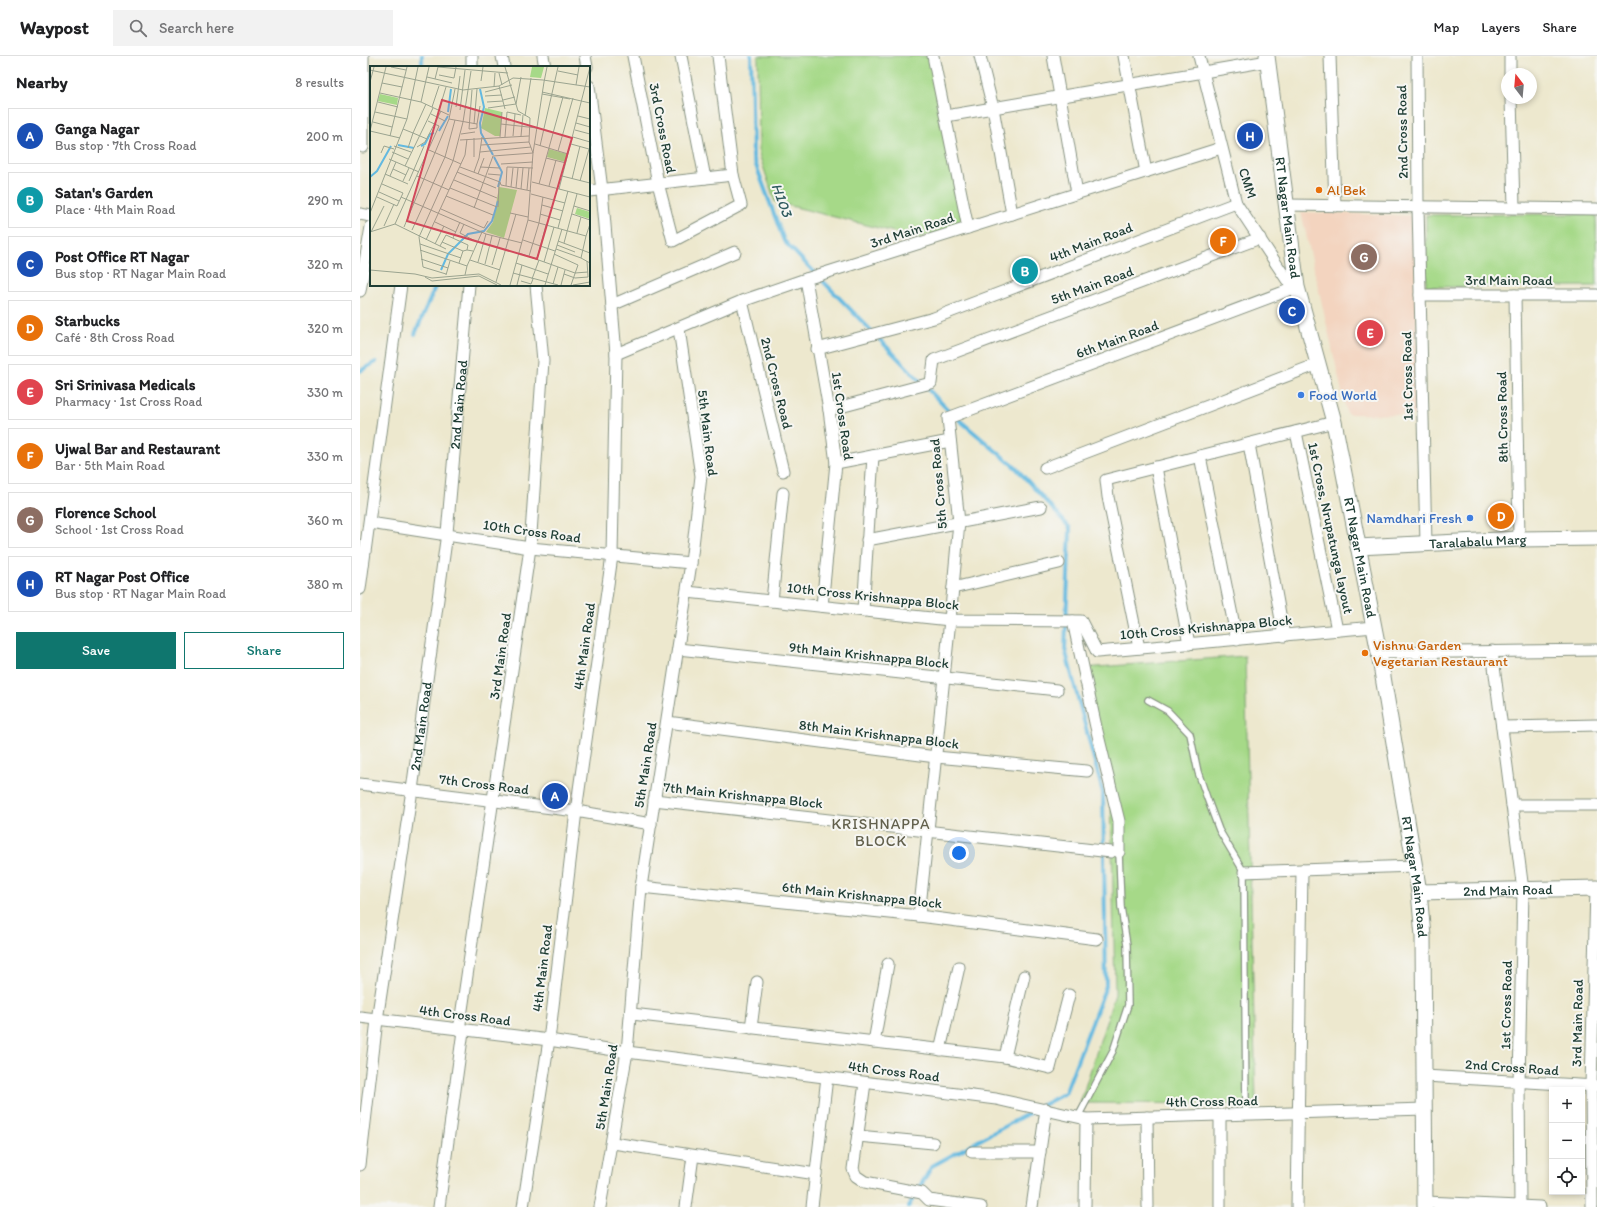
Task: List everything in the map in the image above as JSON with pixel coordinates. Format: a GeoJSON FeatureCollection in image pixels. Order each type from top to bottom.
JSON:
{"type":"FeatureCollection","features":[{"type":"Feature","properties":{"kind":"street"},"geometry":{"type":"LineString","coordinates":[[363,56],[364,147]]}},
{"type":"Feature","properties":{"kind":"street"},"geometry":{"type":"LineString","coordinates":[[502,56],[504,66]]}},
{"type":"Feature","properties":{"kind":"street"},"geometry":{"type":"LineString","coordinates":[[543,56],[545,66]]}},
{"type":"Feature","properties":{"kind":"street"},"geometry":{"type":"LineString","coordinates":[[585,56],[586,66]]}},
{"type":"Feature","properties":{"kind":"street","name":"3rd Cross Road"},"geometry":{"type":"LineString","coordinates":[[633,56],[658,183],[673,241],[741,205],[733,175]]}},
{"type":"Feature","properties":{"kind":"street"},"geometry":{"type":"LineString","coordinates":[[681,56],[705,178]]}},
{"type":"Feature","properties":{"kind":"street"},"geometry":{"type":"LineString","coordinates":[[590,192],[733,175],[718,56]]}},
{"type":"Feature","properties":{"kind":"street"},"geometry":{"type":"LineString","coordinates":[[933,56],[968,228]]}},
{"type":"Feature","properties":{"kind":"street"},"geometry":{"type":"LineString","coordinates":[[980,56],[993,108],[1012,214]]}},
{"type":"Feature","properties":{"kind":"street"},"geometry":{"type":"LineString","coordinates":[[1053,56],[1077,193]]}},
{"type":"Feature","properties":{"kind":"street"},"geometry":{"type":"LineString","coordinates":[[1124,56],[1146,172]]}},
{"type":"Feature","properties":{"kind":"street"},"geometry":{"type":"LineString","coordinates":[[1199,56],[1202,72]]}},
{"type":"Feature","properties":{"kind":"street"},"geometry":{"type":"LineString","coordinates":[[1330,56],[1335,206]]}},
{"type":"Feature","properties":{"kind":"street","name":"2nd Cross Road"},"geometry":{"type":"LineString","coordinates":[[1417,56],[1418,207]]}},
{"type":"Feature","properties":{"kind":"street"},"geometry":{"type":"LineString","coordinates":[[1510,56],[1510,68]]}},
{"type":"Feature","properties":{"kind":"street"},"geometry":{"type":"LineString","coordinates":[[946,116],[1202,72],[1267,58]]}},
{"type":"Feature","properties":{"kind":"street","name":"RT Nagar Main Road"},"geometry":{"type":"LineString","coordinates":[[1267,58],[1287,205],[1296,287],[1334,422],[1379,653],[1419,892],[1423,936],[1425,1205]]}},
{"type":"Feature","properties":{"kind":"street","name":"CMM"},"geometry":{"type":"LineString","coordinates":[[1202,72],[1236,203],[1287,280],[1296,287]]}},
{"type":"Feature","properties":{"kind":"street","name":"4th Main Road"},"geometry":{"type":"LineString","coordinates":[[523,1207],[549,1040],[576,811],[612,556],[616,354],[602,190],[590,94]]}},
{"type":"Feature","properties":{"kind":"street"},"geometry":{"type":"LineString","coordinates":[[1511,104],[1514,207]]}},
{"type":"Feature","properties":{"kind":"street","name":"3rd Main Road"},"geometry":{"type":"LineString","coordinates":[[616,354],[742,301],[808,278],[1221,148]]}},
{"type":"Feature","properties":{"kind":"street","name":"4th Main Road"},"geometry":{"type":"LineString","coordinates":[[817,349],[934,318],[1236,203]]}},
{"type":"Feature","properties":{"kind":"street"},"geometry":{"type":"LineString","coordinates":[[1287,205],[1597,209]]}},
{"type":"Feature","properties":{"kind":"street","name":"1st Cross Road"},"geometry":{"type":"LineString","coordinates":[[1418,207],[1426,544]]}},
{"type":"Feature","properties":{"kind":"street"},"geometry":{"type":"LineString","coordinates":[[360,214],[370,216]]}},
{"type":"Feature","properties":{"kind":"street"},"geometry":{"type":"LineString","coordinates":[[360,291],[365,279],[370,236]]}},
{"type":"Feature","properties":{"kind":"street","name":"5th Main Road"},"geometry":{"type":"LineString","coordinates":[[829,410],[931,383],[934,360],[1260,238]]}},
{"type":"Feature","properties":{"kind":"street"},"geometry":{"type":"LineString","coordinates":[[612,305],[735,252]]}},
{"type":"Feature","properties":{"kind":"street","name":"1st Cross Road"},"geometry":{"type":"LineString","coordinates":[[808,278],[817,349],[829,410],[836,463],[822,606]]}},
{"type":"Feature","properties":{"kind":"street"},"geometry":{"type":"LineString","coordinates":[[360,589],[401,286]]}},
{"type":"Feature","properties":{"kind":"street","name":"2nd Main Road"},"geometry":{"type":"LineString","coordinates":[[360,1165],[377,1020],[412,790],[447,534],[469,286]]}},
{"type":"Feature","properties":{"kind":"street","name":"3rd Main Road"},"geometry":{"type":"LineString","coordinates":[[439,1207],[461,1030],[530,548],[543,361],[536,286]]}},
{"type":"Feature","properties":{"kind":"street","name":"6th Main Road"},"geometry":{"type":"LineString","coordinates":[[948,418],[1296,287]]}},
{"type":"Feature","properties":{"kind":"street","name":"8th Cross Road"},"geometry":{"type":"LineString","coordinates":[[1515,295],[1519,539]]}},
{"type":"Feature","properties":{"kind":"street","name":"3rd Main Road"},"geometry":{"type":"LineString","coordinates":[[1420,296],[1597,295]]}},
{"type":"Feature","properties":{"kind":"street","name":"2nd Cross Road"},"geometry":{"type":"LineString","coordinates":[[742,301],[783,471]]}},
{"type":"Feature","properties":{"kind":"street","name":"5th Main Road"},"geometry":{"type":"LineString","coordinates":[[600,1207],[613,1144],[627,1052],[632,1014],[641,887],[687,592],[701,476],[678,329]]}},
{"type":"Feature","properties":{"kind":"street"},"geometry":{"type":"LineString","coordinates":[[1045,468],[1318,364]]}},
{"type":"Feature","properties":{"kind":"street","name":"5th Cross Road"},"geometry":{"type":"LineString","coordinates":[[919,916],[959,522],[948,418]]}},
{"type":"Feature","properties":{"kind":"street"},"geometry":{"type":"LineString","coordinates":[[1139,648],[1108,497],[1106,480],[1334,422]]}},
{"type":"Feature","properties":{"kind":"street","name":"1st Cross, Nrupatunga layout"},"geometry":{"type":"LineString","coordinates":[[1296,432],[1337,630]]}},
{"type":"Feature","properties":{"kind":"street"},"geometry":{"type":"LineString","coordinates":[[836,463],[950,441]]}},
{"type":"Feature","properties":{"kind":"street"},"geometry":{"type":"LineString","coordinates":[[1249,444],[1284,636]]}},
{"type":"Feature","properties":{"kind":"street"},"geometry":{"type":"LineString","coordinates":[[863,611],[873,456]]}},
{"type":"Feature","properties":{"kind":"street"},"geometry":{"type":"LineString","coordinates":[[1200,456],[1237,640]]}},
{"type":"Feature","properties":{"kind":"street"},"geometry":{"type":"LineString","coordinates":[[1156,467],[1189,644]]}},
{"type":"Feature","properties":{"kind":"street"},"geometry":{"type":"LineString","coordinates":[[772,601],[783,493]]}},
{"type":"Feature","properties":{"kind":"street"},"geometry":{"type":"LineString","coordinates":[[867,540],[1041,507]]}},
{"type":"Feature","properties":{"kind":"street","name":"10th Cross Road"},"geometry":{"type":"LineString","coordinates":[[370,523],[530,548],[691,563]]}},
{"type":"Feature","properties":{"kind":"street","name":"Taralabalu Marg"},"geometry":{"type":"LineString","coordinates":[[1358,547],[1519,539],[1597,538]]}},
{"type":"Feature","properties":{"kind":"street"},"geometry":{"type":"LineString","coordinates":[[953,588],[1059,563]]}},
{"type":"Feature","properties":{"kind":"street","name":"10th Cross Krishnappa Block"},"geometry":{"type":"LineString","coordinates":[[687,592],[950,620],[1081,621],[1097,652],[1374,627]]}},
{"type":"Feature","properties":{"kind":"street"},"geometry":{"type":"LineString","coordinates":[[1073,621],[1096,727],[1119,821],[1115,852]]}},
{"type":"Feature","properties":{"kind":"street","name":"9th Main Krishnappa Block"},"geometry":{"type":"LineString","coordinates":[[678,649],[1057,690]]}},
{"type":"Feature","properties":{"kind":"street"},"geometry":{"type":"LineString","coordinates":[[1379,653],[1597,650]]}},
{"type":"Feature","properties":{"kind":"street","name":"1st Cross Road"},"geometry":{"type":"LineString","coordinates":[[1492,651],[1523,890],[1519,1083],[1520,1206]]}},
{"type":"Feature","properties":{"kind":"street","name":"8th Main Krishnappa Block"},"geometry":{"type":"LineString","coordinates":[[667,722],[936,757],[1087,770]]}},
{"type":"Feature","properties":{"kind":"street"},"geometry":{"type":"LineString","coordinates":[[1502,727],[1597,725]]}},
{"type":"Feature","properties":{"kind":"street","name":"7th Cross Road"},"geometry":{"type":"LineString","coordinates":[[360,784],[576,811],[651,824]]}},
{"type":"Feature","properties":{"kind":"street","name":"7th Main Krishnappa Block"},"geometry":{"type":"LineString","coordinates":[[654,800],[1115,852]]}},
{"type":"Feature","properties":{"kind":"street"},"geometry":{"type":"LineString","coordinates":[[1512,805],[1597,805]]}},
{"type":"Feature","properties":{"kind":"street"},"geometry":{"type":"LineString","coordinates":[[1244,872],[1414,866]]}},
{"type":"Feature","properties":{"kind":"street"},"geometry":{"type":"LineString","coordinates":[[1297,1207],[1302,870]]}},
{"type":"Feature","properties":{"kind":"street","name":"6th Main Krishnappa Block"},"geometry":{"type":"LineString","coordinates":[[641,887],[919,916],[1097,939]]}},
{"type":"Feature","properties":{"kind":"street","name":"3rd Main Road"},"geometry":{"type":"LineString","coordinates":[[1592,1207],[1596,888]]}},
{"type":"Feature","properties":{"kind":"street","name":"2nd Main Road"},"geometry":{"type":"LineString","coordinates":[[1419,892],[1596,888]]}},
{"type":"Feature","properties":{"kind":"street"},"geometry":{"type":"LineString","coordinates":[[874,1042],[888,964]]}},
{"type":"Feature","properties":{"kind":"street"},"geometry":{"type":"LineString","coordinates":[[940,1050],[959,967]]}},
{"type":"Feature","properties":{"kind":"street"},"geometry":{"type":"LineString","coordinates":[[1005,1057],[1024,976]]}},
{"type":"Feature","properties":{"kind":"street"},"geometry":{"type":"LineString","coordinates":[[751,1028],[757,982]]}},
{"type":"Feature","properties":{"kind":"street"},"geometry":{"type":"LineString","coordinates":[[632,1014],[1005,1057],[1050,1068],[1069,994]]}},
{"type":"Feature","properties":{"kind":"street","name":"4th Cross Road"},"geometry":{"type":"LineString","coordinates":[[360,1018],[549,1040],[627,1052],[996,1099],[1082,1118],[1147,1118],[1425,1109]]}},
{"type":"Feature","properties":{"kind":"street","name":"2nd Cross Road"},"geometry":{"type":"LineString","coordinates":[[1425,1076],[1519,1083],[1594,1086]]}},
{"type":"Feature","properties":{"kind":"street"},"geometry":{"type":"LineString","coordinates":[[812,1207],[827,1078]]}},
{"type":"Feature","properties":{"kind":"street"},"geometry":{"type":"LineString","coordinates":[[865,1083],[853,1169],[856,1176],[864,1182],[922,1193],[929,1200],[981,1207]]}},
{"type":"Feature","properties":{"kind":"street"},"geometry":{"type":"LineString","coordinates":[[1032,1207],[1046,1109]]}},
{"type":"Feature","properties":{"kind":"street"},"geometry":{"type":"LineString","coordinates":[[1220,1116],[1220,1207]]}},
{"type":"Feature","properties":{"kind":"street"},"geometry":{"type":"LineString","coordinates":[[1082,1118],[1085,1207]]}},
{"type":"Feature","properties":{"kind":"street"},"geometry":{"type":"LineString","coordinates":[[1147,1118],[1148,1207]]}},
{"type":"Feature","properties":{"kind":"street"},"geometry":{"type":"LineString","coordinates":[[858,1136],[933,1143]]}},
{"type":"Feature","properties":{"kind":"street"},"geometry":{"type":"LineString","coordinates":[[613,1144],[816,1174]]}},
{"type":"Feature","properties":{"kind":"street"},"geometry":{"type":"LineString","coordinates":[[972,1152],[1040,1152]]}},
{"type":"Feature","properties":{"kind":"street"},"geometry":{"type":"LineString","coordinates":[[686,1207],[693,1156]]}},
{"type":"Feature","properties":{"kind":"street"},"geometry":{"type":"LineString","coordinates":[[1425,1205],[1540,1207]]}},
{"type":"Feature","properties":{"kind":"lane"},"geometry":{"type":"LineString","coordinates":[[1148,700],[1168,711],[1190,734],[1198,772],[1206,798],[1219,830],[1244,872],[1246,1115]]}},
{"type":"Feature","properties":{"kind":"lane"},"geometry":{"type":"LineString","coordinates":[[1082,1118],[1113,1051],[1128,1005],[1127,945],[1115,852]]}},
{"type":"Feature","properties":{"kind":"shaded area"},"geometry":{"type":"Polygon","coordinates":[[[1301,212],[1416,216],[1417,415],[1347,414],[1301,212]]]}},
{"type":"Feature","properties":{"kind":"green space"},"geometry":{"type":"Polygon","coordinates":[[[758,56],[933,56],[964,225],[918,238],[775,202],[759,154],[758,56]]]}},
{"type":"Feature","properties":{"kind":"green space"},"geometry":{"type":"Polygon","coordinates":[[[1596,214],[1597,286],[1426,287],[1426,215],[1596,214]]]}},
{"type":"Feature","properties":{"kind":"green space"},"geometry":{"type":"Polygon","coordinates":[[[1245,656],[1256,1104],[1080,1103],[1115,994],[1111,795],[1084,668],[1245,656]]]}},
{"type":"Feature","properties":{"kind":"waterway"},"geometry":{"type":"LineString","coordinates":[[422,56],[422,66]]}},
{"type":"Feature","properties":{"kind":"waterway","name":"H103"},"geometry":{"type":"LineString","coordinates":[[751,56],[753,157],[784,241],[951,413],[1016,468],[1070,528],[1065,649],[1103,793],[1106,986],[1065,1093],[1041,1106]]}},
{"type":"Feature","properties":{"kind":"waterway"},"geometry":{"type":"LineString","coordinates":[[415,334],[436,286]]}},
{"type":"Feature","properties":{"kind":"waterway"},"geometry":{"type":"LineString","coordinates":[[360,371],[376,362]]}},
{"type":"Feature","properties":{"kind":"waterway"},"geometry":{"type":"LineString","coordinates":[[908,1207],[932,1166],[1035,1110]]}},
{"type":"Feature","properties":{"kind":"place","name":"RT Nagar Post Office"},"geometry":{"type":"Point","coordinates":[1250,136]}},
{"type":"Feature","properties":{"kind":"place","name":"Al Bek"},"geometry":{"type":"Point","coordinates":[1319,190]}},
{"type":"Feature","properties":{"kind":"place","name":"Ujwal Bar and Restaurant"},"geometry":{"type":"Point","coordinates":[1223,241]}},
{"type":"Feature","properties":{"kind":"place","name":"Florence School"},"geometry":{"type":"Point","coordinates":[1364,257]}},
{"type":"Feature","properties":{"kind":"place","name":"Satan's Garden"},"geometry":{"type":"Point","coordinates":[1025,271]}},
{"type":"Feature","properties":{"kind":"place","name":"Post Office RT Nagar"},"geometry":{"type":"Point","coordinates":[1292,311]}},
{"type":"Feature","properties":{"kind":"place","name":"Sri Srinivasa Medicals"},"geometry":{"type":"Point","coordinates":[1370,333]}},
{"type":"Feature","properties":{"kind":"place","name":"Food World"},"geometry":{"type":"Point","coordinates":[1301,395]}},
{"type":"Feature","properties":{"kind":"place","name":"Starbucks"},"geometry":{"type":"Point","coordinates":[1501,516]}},
{"type":"Feature","properties":{"kind":"place","name":"Namdhari Fresh"},"geometry":{"type":"Point","coordinates":[1470,518]}},
{"type":"Feature","properties":{"kind":"place","name":"Vishnu Garden Vegetarian Restaurant"},"geometry":{"type":"Point","coordinates":[1365,653]}},
{"type":"Feature","properties":{"kind":"place","name":"Ganga Nagar"},"geometry":{"type":"Point","coordinates":[555,796]}},
{"type":"Feature","properties":{"kind":"district","name":"KRISHNAPPA BLOCK"},"geometry":{"type":"Point","coordinates":[881,832]}}]}
